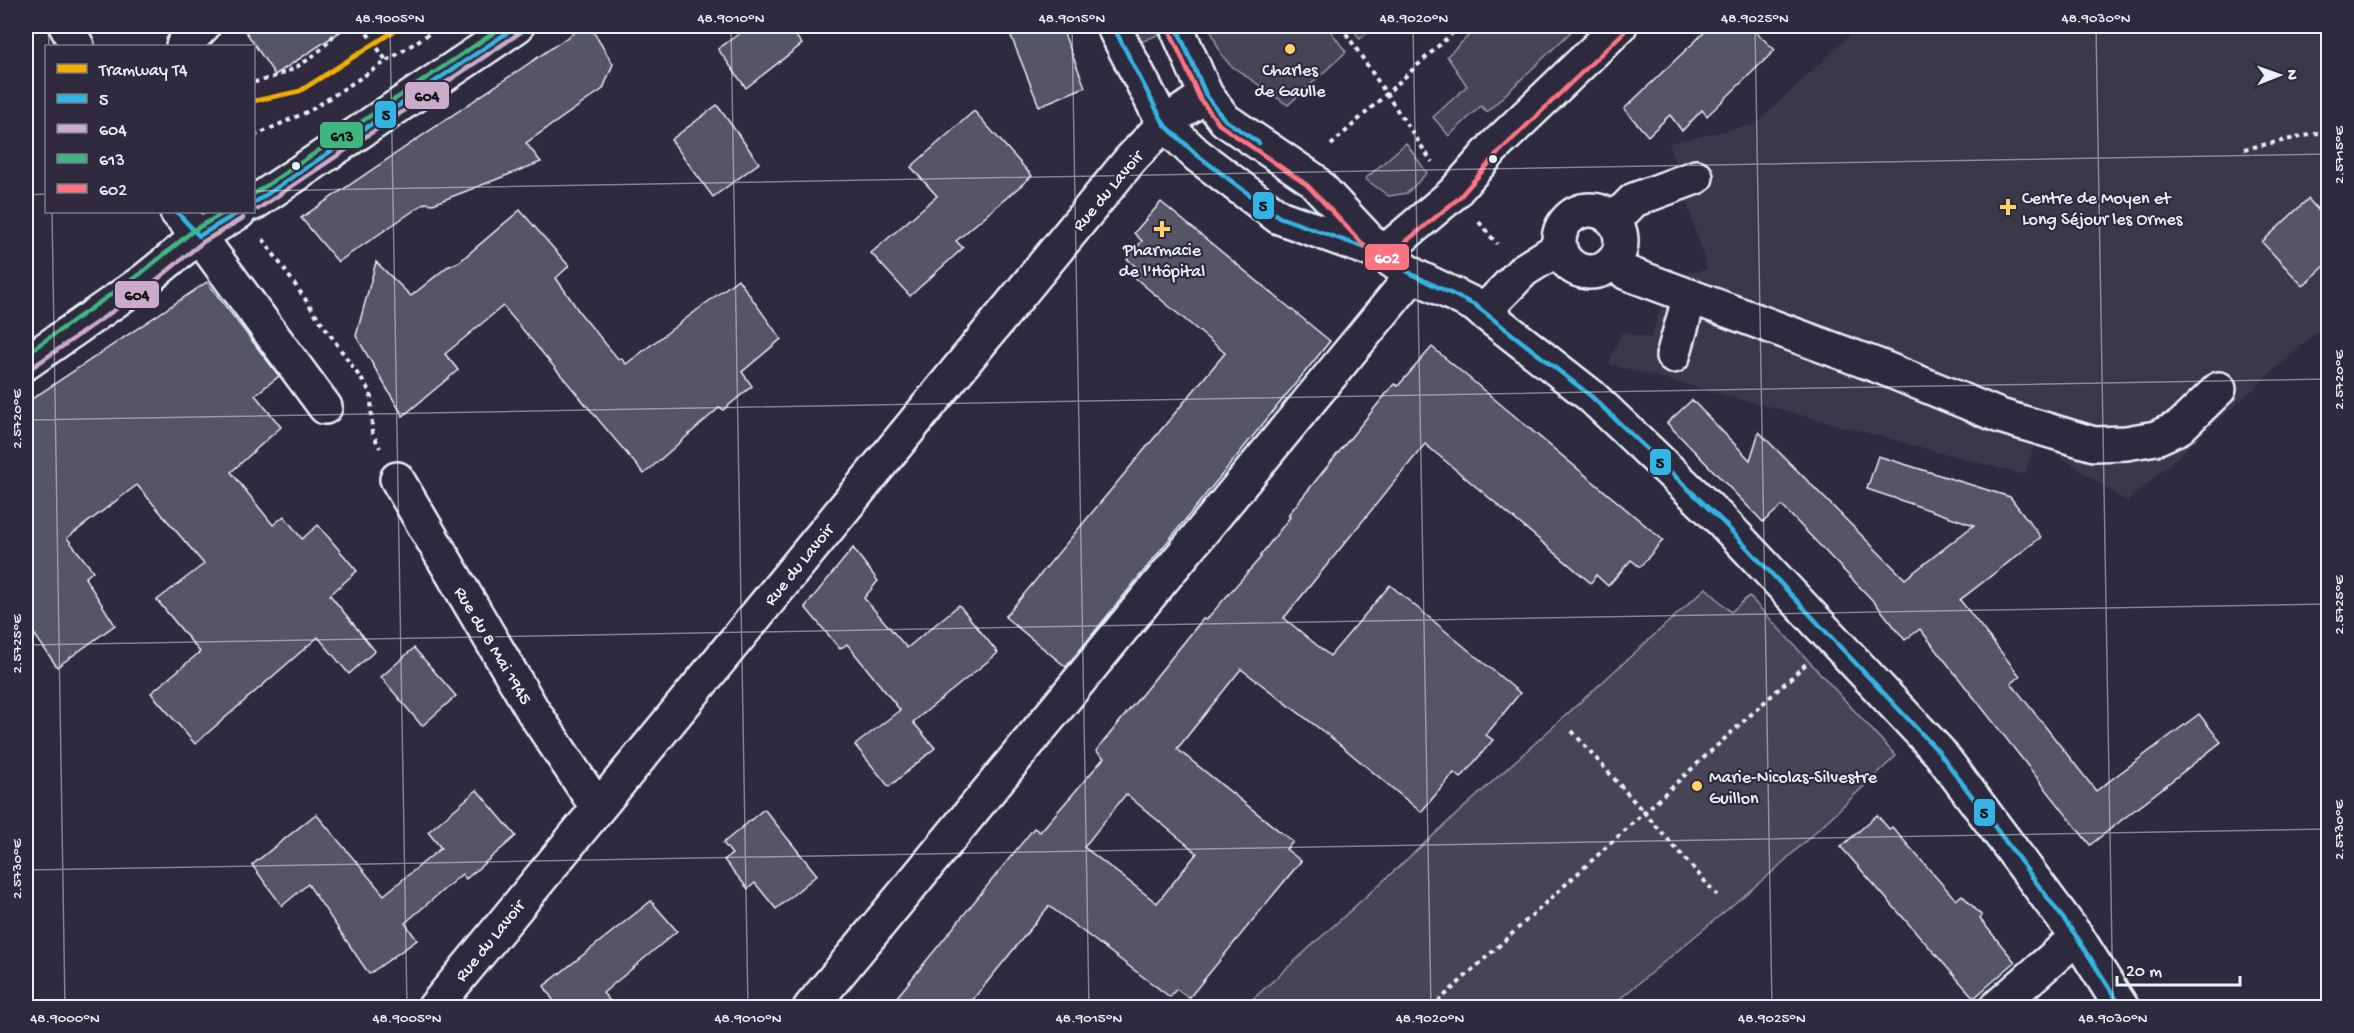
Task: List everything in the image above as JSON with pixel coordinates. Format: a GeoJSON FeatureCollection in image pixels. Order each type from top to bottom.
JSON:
{"type":"FeatureCollection","features":[{"type":"Feature","properties":{"kind":"street"},"geometry":{"type":"LineString","coordinates":[[66,26],[76,45]]}},
{"type":"Feature","properties":{"kind":"street"},"geometry":{"type":"LineString","coordinates":[[184,45],[203,26]]}},
{"type":"Feature","properties":{"kind":"street"},"geometry":{"type":"LineString","coordinates":[[255,201],[517,26]]}},
{"type":"Feature","properties":{"kind":"street"},"geometry":{"type":"LineString","coordinates":[[1113,26],[1164,124],[1197,155],[1279,217],[1382,254]]}},
{"type":"Feature","properties":{"kind":"street"},"geometry":{"type":"LineString","coordinates":[[1176,26],[1206,95],[1225,120],[1312,179],[1382,254],[1413,275],[1475,305],[1591,396],[1722,520],[1939,752],[2077,937],[2122,1008]]}},
{"type":"Feature","properties":{"kind":"street"},"geometry":{"type":"LineString","coordinates":[[1382,254],[1454,193],[1493,148],[1620,26]]}},
{"type":"Feature","properties":{"kind":"street","name":"Rue du Lavoir"},"geometry":{"type":"LineString","coordinates":[[452,1001],[597,807],[1123,169],[1164,124],[1206,95]]}},
{"type":"Feature","properties":{"kind":"street"},"geometry":{"type":"LineString","coordinates":[[1614,220],[1634,200],[1696,177]]}},
{"type":"Feature","properties":{"kind":"street"},"geometry":{"type":"LineString","coordinates":[[1597,210],[1614,220],[1621,237],[1618,255],[1613,262],[1597,272],[1577,270],[1563,257],[1559,248],[1562,227],[1576,213],[1597,210]]}},
{"type":"Feature","properties":{"kind":"street"},"geometry":{"type":"LineString","coordinates":[[178,213],[199,236],[325,407]]}},
{"type":"Feature","properties":{"kind":"street"},"geometry":{"type":"LineString","coordinates":[[26,363],[145,280],[199,236],[237,213]]}},
{"type":"Feature","properties":{"kind":"street"},"geometry":{"type":"LineString","coordinates":[[1483,312],[1524,270],[1559,248]]}},
{"type":"Feature","properties":{"kind":"street"},"geometry":{"type":"LineString","coordinates":[[1613,262],[1627,273],[1881,367],[2000,416],[2094,444],[2126,443],[2156,438],[2180,427],[2219,388]]}},
{"type":"Feature","properties":{"kind":"street"},"geometry":{"type":"LineString","coordinates":[[810,1008],[1413,275]]}},
{"type":"Feature","properties":{"kind":"street"},"geometry":{"type":"LineString","coordinates":[[1673,356],[1690,296]]}},
{"type":"Feature","properties":{"kind":"street","name":"Rue du 8 Mai 1945"},"geometry":{"type":"LineString","coordinates":[[397,479],[548,735],[597,807]]}},
{"type":"Feature","properties":{"kind":"street"},"geometry":{"type":"LineString","coordinates":[[1996,1008],[2077,937]]}},
{"type":"Feature","properties":{"kind":"path"},"geometry":{"type":"LineString","coordinates":[[255,82],[276,79],[332,41],[339,26]]}},
{"type":"Feature","properties":{"kind":"path"},"geometry":{"type":"LineString","coordinates":[[362,26],[386,60]]}},
{"type":"Feature","properties":{"kind":"path"},"geometry":{"type":"LineString","coordinates":[[255,136],[310,110],[441,26]]}},
{"type":"Feature","properties":{"kind":"path"},"geometry":{"type":"LineString","coordinates":[[1341,26],[1435,166]]}},
{"type":"Feature","properties":{"kind":"path"},"geometry":{"type":"LineString","coordinates":[[1326,149],[1460,26]]}},
{"type":"Feature","properties":{"kind":"path"},"geometry":{"type":"LineString","coordinates":[[2244,149],[2328,131]]}},
{"type":"Feature","properties":{"kind":"path"},"geometry":{"type":"LineString","coordinates":[[1431,1008],[1832,639]]}},
{"type":"Feature","properties":{"kind":"path"},"geometry":{"type":"LineString","coordinates":[[1572,730],[1717,896]]}},
{"type":"Feature","properties":{"kind":"shaded area"},"geometry":{"type":"Polygon","coordinates":[[[1133,26],[1158,26],[1162,33],[1141,42],[1133,26]]]}},
{"type":"Feature","properties":{"kind":"shaded area"},"geometry":{"type":"Polygon","coordinates":[[[1209,26],[1327,26],[1346,52],[1288,105],[1230,65],[1221,54],[1209,26]]]}},
{"type":"Feature","properties":{"kind":"shaded area"},"geometry":{"type":"Polygon","coordinates":[[[1351,26],[1376,26],[1360,39],[1351,26]]]}},
{"type":"Feature","properties":{"kind":"shaded area"},"geometry":{"type":"Polygon","coordinates":[[[1479,26],[1577,26],[1487,112],[1481,106],[1449,136],[1433,117],[1467,86],[1447,56],[1479,26]]]}},
{"type":"Feature","properties":{"kind":"shaded area","name":"Centre de Moyen et Long Séjour les Ormes"},"geometry":{"type":"Polygon","coordinates":[[[1859,26],[2328,26],[2328,322],[2127,502],[2036,440],[2025,475],[1609,364],[1621,332],[1651,338],[1663,301],[1666,275],[1707,270],[1669,143],[1756,124],[1859,26]]]}},
{"type":"Feature","properties":{"kind":"shaded area"},"geometry":{"type":"Polygon","coordinates":[[[1406,143],[1427,173],[1407,193],[1389,196],[1365,179],[1406,143]]]}},
{"type":"Feature","properties":{"kind":"shaded area"},"geometry":{"type":"Polygon","coordinates":[[[1706,588],[1731,612],[1749,596],[1896,756],[1777,868],[1610,1007],[1244,1007],[1706,588]]]}},
{"type":"Feature","properties":{"kind":"building"},"geometry":{"type":"Polygon","coordinates":[[[242,26],[349,26],[275,75],[242,26]]]}},
{"type":"Feature","properties":{"kind":"building"},"geometry":{"type":"Polygon","coordinates":[[[584,26],[590,26],[613,64],[603,89],[526,143],[541,162],[433,204],[425,203],[338,262],[301,218],[584,26]]]}},
{"type":"Feature","properties":{"kind":"building"},"geometry":{"type":"Polygon","coordinates":[[[750,26],[788,26],[802,44],[746,88],[718,49],[750,26]]]}},
{"type":"Feature","properties":{"kind":"building"},"geometry":{"type":"Polygon","coordinates":[[[1007,26],[1061,26],[1085,87],[1039,106],[1007,26]]]}},
{"type":"Feature","properties":{"kind":"building"},"geometry":{"type":"Polygon","coordinates":[[[1711,26],[1749,26],[1775,50],[1707,116],[1702,110],[1682,131],[1670,115],[1648,136],[1624,109],[1711,26]]]}},
{"type":"Feature","properties":{"kind":"building"},"geometry":{"type":"Polygon","coordinates":[[[717,105],[759,163],[713,197],[671,140],[717,105]]]}},
{"type":"Feature","properties":{"kind":"building"},"geometry":{"type":"Polygon","coordinates":[[[974,111],[1032,176],[956,241],[963,248],[910,296],[871,253],[937,196],[911,167],[974,111]]]}},
{"type":"Feature","properties":{"kind":"building"},"geometry":{"type":"Polygon","coordinates":[[[2308,199],[2328,221],[2328,263],[2303,286],[2262,242],[2308,199]]]}},
{"type":"Feature","properties":{"kind":"building"},"geometry":{"type":"Polygon","coordinates":[[[1161,202],[1330,341],[1066,667],[1005,617],[1225,353],[1134,277],[1140,270],[1127,259],[1142,241],[1134,233],[1161,202]]]}},
{"type":"Feature","properties":{"kind":"building"},"geometry":{"type":"Polygon","coordinates":[[[520,210],[569,266],[556,278],[580,313],[619,360],[621,358],[626,364],[738,279],[781,339],[742,372],[752,386],[723,410],[720,407],[644,474],[503,306],[445,354],[458,370],[403,416],[356,336],[376,262],[411,296],[447,267],[459,262],[520,210]]]}},
{"type":"Feature","properties":{"kind":"building"},"geometry":{"type":"Polygon","coordinates":[[[207,282],[279,376],[255,395],[281,427],[231,472],[273,525],[284,516],[302,539],[318,525],[357,571],[330,595],[375,651],[349,674],[318,637],[195,744],[151,693],[200,652],[157,600],[204,564],[137,485],[67,538],[93,571],[85,578],[115,625],[57,667],[26,622],[26,403],[207,282]]]}},
{"type":"Feature","properties":{"kind":"building"},"geometry":{"type":"Polygon","coordinates":[[[1432,347],[1663,540],[1640,567],[1631,560],[1608,586],[1596,575],[1591,583],[1425,444],[1284,618],[1330,656],[1390,585],[1520,693],[1486,735],[1493,740],[1461,778],[1454,773],[1421,812],[1333,739],[1241,669],[1177,749],[1293,842],[1286,849],[1301,861],[1189,998],[1176,989],[1170,997],[1049,906],[966,1008],[888,1008],[1034,828],[1040,832],[1104,758],[1096,751],[1203,619],[1206,620],[1261,557],[1290,517],[1288,515],[1394,384],[1398,386],[1432,347]],[[1126,794],[1084,847],[1157,903],[1197,853],[1126,794]]]}},
{"type":"Feature","properties":{"kind":"building"},"geometry":{"type":"Polygon","coordinates":[[[1692,400],[1750,460],[1759,432],[1905,579],[1974,525],[1867,489],[1878,456],[2010,497],[2041,537],[1960,600],[2020,676],[2011,683],[2096,791],[2199,714],[2221,742],[2090,845],[1920,629],[1905,640],[1876,604],[1782,506],[1763,522],[1667,423],[1692,400]]]}},
{"type":"Feature","properties":{"kind":"building"},"geometry":{"type":"Polygon","coordinates":[[[853,548],[878,581],[864,598],[907,648],[959,605],[998,653],[913,722],[935,748],[889,787],[855,745],[900,710],[847,644],[840,649],[805,607],[853,548]]]}},
{"type":"Feature","properties":{"kind":"building"},"geometry":{"type":"Polygon","coordinates":[[[414,648],[456,696],[422,726],[381,677],[414,648]]]}},
{"type":"Feature","properties":{"kind":"building"},"geometry":{"type":"Polygon","coordinates":[[[477,790],[516,836],[466,879],[462,874],[405,923],[417,940],[369,974],[308,884],[282,906],[252,865],[316,814],[384,895],[441,848],[428,832],[477,790]]]}},
{"type":"Feature","properties":{"kind":"building"},"geometry":{"type":"Polygon","coordinates":[[[764,809],[817,875],[776,909],[755,883],[748,889],[724,860],[732,854],[723,843],[764,809]]]}},
{"type":"Feature","properties":{"kind":"building"},"geometry":{"type":"Polygon","coordinates":[[[1877,815],[1889,829],[1892,827],[1956,900],[1962,895],[1982,916],[1980,919],[2015,962],[1974,998],[1841,847],[1877,815]]]}},
{"type":"Feature","properties":{"kind":"building"},"geometry":{"type":"Polygon","coordinates":[[[651,901],[677,931],[603,993],[616,1008],[558,1008],[544,986],[651,901]]]}},
{"type":"Feature","properties":{"kind":"tram line","name":"T4"},"geometry":{"type":"LineString","coordinates":[[255,101],[300,91],[402,26]]}},
{"type":"Feature","properties":{"kind":"transit line","name":"613"},"geometry":{"type":"LineString","coordinates":[[255,193],[504,26]]}},
{"type":"Feature","properties":{"kind":"transit line","name":"5"},"geometry":{"type":"LineString","coordinates":[[255,202],[517,26]]}},
{"type":"Feature","properties":{"kind":"transit line","name":"5"},"geometry":{"type":"LineString","coordinates":[[1113,26],[1164,124],[1197,155],[1279,217],[1382,254],[1413,275],[1475,305],[1591,396],[1722,521],[1939,752],[2077,937],[2122,1008]]}},
{"type":"Feature","properties":{"kind":"transit line","name":"5"},"geometry":{"type":"LineString","coordinates":[[1176,26],[1206,95],[1225,120],[1259,143]]}},
{"type":"Feature","properties":{"kind":"transit line","name":"602"},"geometry":{"type":"LineString","coordinates":[[1169,29],[1200,99],[1220,125],[1307,185],[1377,259],[1382,261],[1459,198],[1498,153],[1625,31]]}},
{"type":"Feature","properties":{"kind":"transit line","name":"604"},"geometry":{"type":"LineString","coordinates":[[258,209],[521,32]]}},
{"type":"Feature","properties":{"kind":"transit line","name":"5"},"geometry":{"type":"LineString","coordinates":[[178,213],[199,236],[237,213]]}},
{"type":"Feature","properties":{"kind":"transit line","name":"613"},"geometry":{"type":"LineString","coordinates":[[26,354],[140,274],[194,230],[223,213]]}},
{"type":"Feature","properties":{"kind":"transit line","name":"604"},"geometry":{"type":"LineString","coordinates":[[30,369],[149,286],[203,242],[243,218]]}},
{"type":"Feature","properties":{"kind":"place","name":"Charles de Gaulle"},"geometry":{"type":"Point","coordinates":[1290,49]}},
{"type":"Feature","properties":{"kind":"place","name":"Centre de Moyen et Long Séjour les Ormes"},"geometry":{"type":"Point","coordinates":[2008,207]}},
{"type":"Feature","properties":{"kind":"place","name":"Pharmacie de l'Hôpital"},"geometry":{"type":"Point","coordinates":[1162,229]}},
{"type":"Feature","properties":{"kind":"place","name":"Marie-Nicolas-Silvestre Guillon"},"geometry":{"type":"Point","coordinates":[1697,786]}}]}
